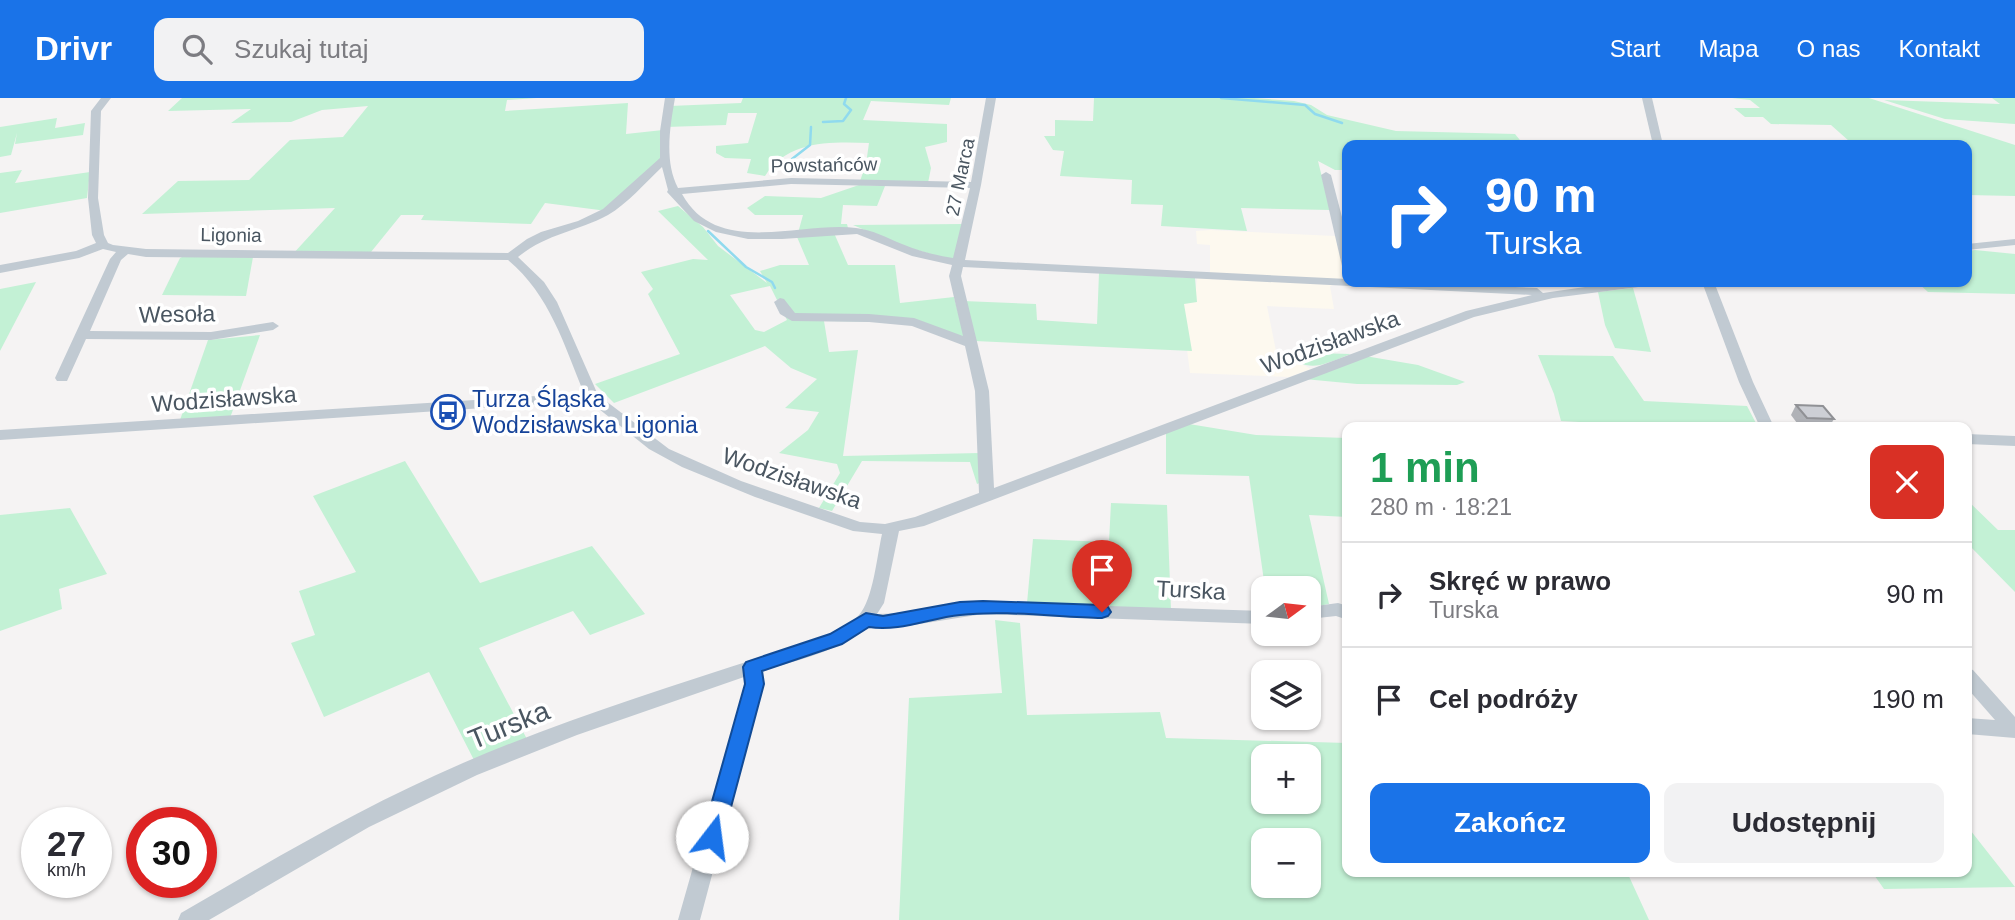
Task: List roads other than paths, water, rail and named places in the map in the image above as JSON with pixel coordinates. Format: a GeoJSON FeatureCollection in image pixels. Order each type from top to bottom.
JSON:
{"type":"FeatureCollection","features":[{"type":"Feature","properties":{"kind":"street"},"geometry":{"type":"LineString","coordinates":[[0,269],[79,254],[103,244],[98,235],[93,198],[96,111],[106,98]]}},
{"type":"Feature","properties":{"kind":"street"},"geometry":{"type":"LineString","coordinates":[[670,98],[663,130],[665,159],[672,192],[691,215],[713,227],[762,237],[862,231],[922,255],[960,263],[955,276],[982,391],[987,495]]}},
{"type":"Feature","properties":{"kind":"street","name":"27 Marca"},"geometry":{"type":"LineString","coordinates":[[960,263],[990,114],[990,98]]}},
{"type":"Feature","properties":{"kind":"street"},"geometry":{"type":"LineString","coordinates":[[1647,98],[1657,140]]}},
{"type":"Feature","properties":{"kind":"street"},"geometry":{"type":"LineString","coordinates":[[592,397],[554,311],[535,280],[511,257],[545,234],[582,223],[607,211],[665,159]]}},
{"type":"Feature","properties":{"kind":"street"},"geometry":{"type":"LineString","coordinates":[[1325,175],[1342,242]]}},
{"type":"Feature","properties":{"kind":"street","name":"Powstańców"},"geometry":{"type":"LineString","coordinates":[[672,192],[791,181],[976,185]]}},
{"type":"Feature","properties":{"kind":"street"},"geometry":{"type":"LineString","coordinates":[[1972,246],[2015,242]]}},
{"type":"Feature","properties":{"kind":"street","name":"Ligonia"},"geometry":{"type":"LineString","coordinates":[[103,244],[124,251],[511,257]]}},
{"type":"Feature","properties":{"kind":"street"},"geometry":{"type":"LineString","coordinates":[[62,378],[116,259],[124,251]]}},
{"type":"Feature","properties":{"kind":"street","name":"Wodzisławska"},"geometry":{"type":"LineString","coordinates":[[960,263],[1342,282]]}},
{"type":"Feature","properties":{"kind":"street","name":"Wodzisławska"},"geometry":{"type":"LineString","coordinates":[[1425,287],[1553,294]]}},
{"type":"Feature","properties":{"kind":"street","name":"Wodzisławska"},"geometry":{"type":"LineString","coordinates":[[0,435],[592,397],[642,438],[702,470],[859,527],[892,528],[1470,314],[1553,294],[1607,287]]}},
{"type":"Feature","properties":{"kind":"street"},"geometry":{"type":"LineString","coordinates":[[1710,287],[1746,382],[1765,422]]}},
{"type":"Feature","properties":{"kind":"street"},"geometry":{"type":"LineString","coordinates":[[780,302],[784,311],[792,317],[869,317],[914,322],[971,344]]}},
{"type":"Feature","properties":{"kind":"street","name":"Wesoła"},"geometry":{"type":"LineString","coordinates":[[82,335],[211,336],[273,326]]}},
{"type":"Feature","properties":{"kind":"street"},"geometry":{"type":"LineString","coordinates":[[1972,439],[2015,441]]}},
{"type":"Feature","properties":{"kind":"street"},"geometry":{"type":"LineString","coordinates":[[866,620],[875,603],[892,528]]}},
{"type":"Feature","properties":{"kind":"street","name":"Turska"},"geometry":{"type":"LineString","coordinates":[[188,920],[346,828],[424,790],[605,716],[836,639],[866,620],[883,622],[960,609],[983,608],[1251,618]]}},
{"type":"Feature","properties":{"kind":"street"},"geometry":{"type":"LineString","coordinates":[[1321,611],[1342,611]]}},
{"type":"Feature","properties":{"kind":"street"},"geometry":{"type":"LineString","coordinates":[[689,920],[754,684],[752,667]]}},
{"type":"Feature","properties":{"kind":"street"},"geometry":{"type":"LineString","coordinates":[[1972,681],[2015,729]]}},
{"type":"Feature","properties":{"kind":"street"},"geometry":{"type":"LineString","coordinates":[[1972,726],[2015,729]]}},
{"type":"Feature","properties":{"kind":"waterway"},"geometry":{"type":"LineString","coordinates":[[823,122],[843,121],[851,110],[844,104],[846,98]]}},
{"type":"Feature","properties":{"kind":"waterway"},"geometry":{"type":"LineString","coordinates":[[1221,98],[1305,105],[1315,114],[1342,123]]}},
{"type":"Feature","properties":{"kind":"waterway"},"geometry":{"type":"LineString","coordinates":[[792,159],[810,145],[811,127]]}},
{"type":"Feature","properties":{"kind":"waterway"},"geometry":{"type":"LineString","coordinates":[[708,231],[746,267],[772,282],[775,288]]}},
{"type":"Feature","properties":{"kind":"place","name":"Turza Śląska Wodzisławska Ligonia"},"geometry":{"type":"Point","coordinates":[448,412]}}]}
